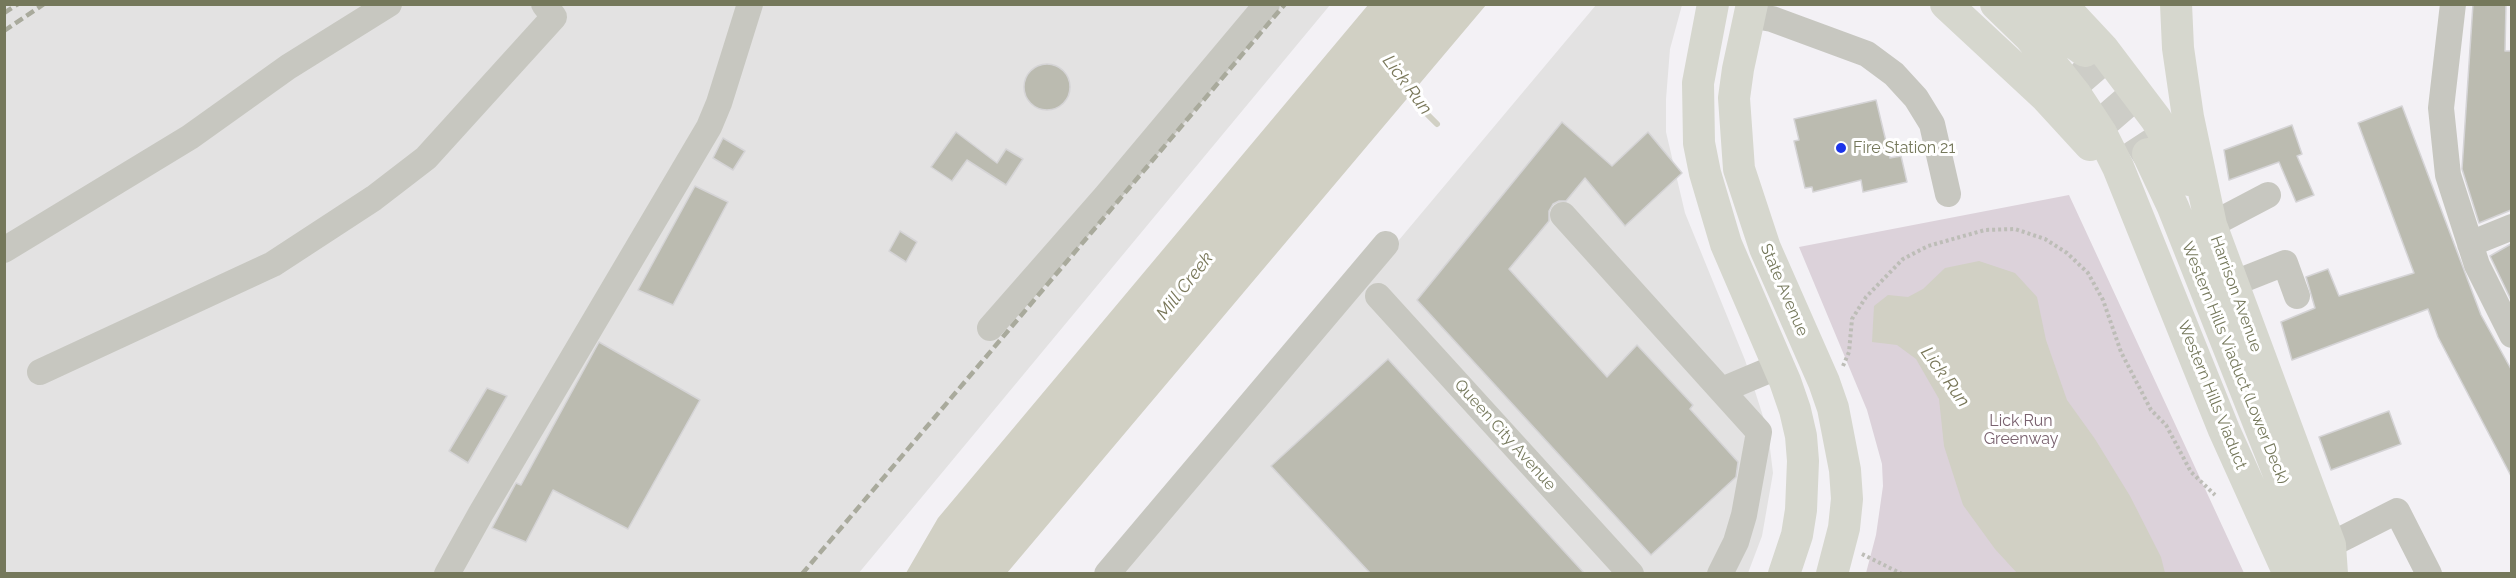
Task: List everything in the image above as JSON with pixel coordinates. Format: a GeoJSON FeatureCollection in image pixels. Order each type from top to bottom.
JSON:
{"type":"FeatureCollection","features":[{"type":"Feature","properties":{"kind":"main road"},"geometry":{"type":"LineString","coordinates":[[1713,4],[1698,82],[1699,143],[1705,173],[1726,244],[1779,366],[1795,410],[1803,461],[1801,510],[1797,535],[1784,573]]}},
{"type":"Feature","properties":{"kind":"main road"},"geometry":{"type":"LineString","coordinates":[[1946,4],[2045,96],[2114,168]]}},
{"type":"Feature","properties":{"kind":"main road"},"geometry":{"type":"LineString","coordinates":[[2061,4],[2103,49],[2147,107],[2185,168],[2211,225]]}},
{"type":"Feature","properties":{"kind":"main road","name":"Harrison Avenue"},"geometry":{"type":"LineString","coordinates":[[2176,4],[2178,48],[2188,117],[2211,225],[2330,566]]}},
{"type":"Feature","properties":{"kind":"main road"},"geometry":{"type":"LineString","coordinates":[[2018,5],[2030,37],[2076,96],[2101,133],[2114,168]]}},
{"type":"Feature","properties":{"kind":"main road"},"geometry":{"type":"LineString","coordinates":[[2018,5],[2068,38],[2147,107]]}},
{"type":"Feature","properties":{"kind":"main road","name":"State Avenue"},"geometry":{"type":"LineString","coordinates":[[1751,10],[1734,98],[1739,169],[1765,248],[1824,382],[1837,427],[1845,470],[1847,499],[1842,537],[1832,573]]}},
{"type":"Feature","properties":{"kind":"main road","name":"Western Hills Viaduct (Lower Deck)"},"geometry":{"type":"LineString","coordinates":[[2148,154],[2330,566]]}},
{"type":"Feature","properties":{"kind":"main road","name":"Western Hills Viaduct"},"geometry":{"type":"LineString","coordinates":[[2114,168],[2138,216],[2224,430],[2289,573]]}},
{"type":"Feature","properties":{"kind":"street"},"geometry":{"type":"LineString","coordinates":[[4,250],[190,137],[288,67],[389,4]]}},
{"type":"Feature","properties":{"kind":"street"},"geometry":{"type":"LineString","coordinates":[[40,372],[273,264],[374,198],[426,158],[554,17],[544,4]]}},
{"type":"Feature","properties":{"kind":"street"},"geometry":{"type":"LineString","coordinates":[[447,573],[709,127],[719,103],[750,4]]}},
{"type":"Feature","properties":{"kind":"street"},"geometry":{"type":"LineString","coordinates":[[990,328],[1196,92],[1267,4]]}},
{"type":"Feature","properties":{"kind":"street"},"geometry":{"type":"LineString","coordinates":[[2453,4],[2441,108],[2448,175],[2477,265],[2511,335]]}},
{"type":"Feature","properties":{"kind":"street"},"geometry":{"type":"LineString","coordinates":[[1751,10],[1867,54],[1894,74],[1916,98],[1932,124],[1948,194]]}},
{"type":"Feature","properties":{"kind":"street"},"geometry":{"type":"LineString","coordinates":[[2211,225],[2268,195]]}},
{"type":"Feature","properties":{"kind":"street"},"geometry":{"type":"LineString","coordinates":[[1563,215],[1759,432],[1741,524],[1736,542],[1720,573]]}},
{"type":"Feature","properties":{"kind":"street"},"geometry":{"type":"LineString","coordinates":[[2470,244],[2511,227]]}},
{"type":"Feature","properties":{"kind":"street"},"geometry":{"type":"LineString","coordinates":[[1107,573],[1386,244]]}},
{"type":"Feature","properties":{"kind":"street"},"geometry":{"type":"LineString","coordinates":[[2232,284],[2285,263],[2297,296]]}},
{"type":"Feature","properties":{"kind":"street","name":"Queen City Avenue"},"geometry":{"type":"LineString","coordinates":[[1378,297],[1631,573]]}},
{"type":"Feature","properties":{"kind":"street"},"geometry":{"type":"LineString","coordinates":[[1722,390],[1779,366]]}},
{"type":"Feature","properties":{"kind":"street"},"geometry":{"type":"LineString","coordinates":[[2330,566],[2397,511],[2429,573]]}},
{"type":"Feature","properties":{"kind":"path"},"geometry":{"type":"LineString","coordinates":[[1842,368],[1849,352],[1852,319],[1866,297],[1903,259],[1928,246],[1985,230],[2015,229],[2045,239],[2067,253],[2088,273],[2103,300],[2121,352],[2151,410],[2166,425],[2191,472],[2215,495]]}},
{"type":"Feature","properties":{"kind":"path"},"geometry":{"type":"LineString","coordinates":[[1859,553],[1902,573]]}},
{"type":"Feature","properties":{"kind":"shaded area"},"geometry":{"type":"Polygon","coordinates":[[[4,5],[1330,5],[858,574],[5,573],[4,5]]]}},
{"type":"Feature","properties":{"kind":"shaded area"},"geometry":{"type":"Polygon","coordinates":[[[1596,5],[1682,5],[1670,49],[1666,132],[1685,213],[1745,360],[1768,432],[1773,473],[1762,536],[1748,573],[1119,574],[1596,5]]]}},
{"type":"Feature","properties":{"kind":"green space","name":"Lick Run Greenway"},"geometry":{"type":"Polygon","coordinates":[[[2069,195],[2244,573],[1866,573],[1876,535],[1883,486],[1882,464],[1867,410],[1799,247],[2069,195]]]}},
{"type":"Feature","properties":{"kind":"water","name":"Mill Creek"},"geometry":{"type":"Polygon","coordinates":[[[1368,5],[1486,5],[1007,573],[906,573],[938,518],[1368,5]]]}},
{"type":"Feature","properties":{"kind":"water"},"geometry":{"type":"Polygon","coordinates":[[[1979,261],[2015,273],[2037,297],[2046,340],[2067,400],[2095,439],[2130,496],[2161,557],[2165,573],[2017,573],[1995,549],[1963,505],[1944,446],[1939,399],[1916,359],[1897,345],[1872,342],[1874,306],[1888,295],[1908,297],[1923,289],[1945,268],[1979,261]]]}},
{"type":"Feature","properties":{"kind":"building"},"geometry":{"type":"Polygon","coordinates":[[[2473,4],[2506,4],[2505,51],[2511,51],[2511,210],[2479,223],[2462,169],[2473,4]]]}},
{"type":"Feature","properties":{"kind":"building"},"geometry":{"type":"Polygon","coordinates":[[[1052,64],[1064,70],[1069,78],[1069,96],[1064,104],[1056,109],[1042,110],[1034,107],[1027,100],[1024,82],[1027,74],[1034,67],[1052,64]]]}},
{"type":"Feature","properties":{"kind":"building","name":"Fire Station 21"},"geometry":{"type":"Polygon","coordinates":[[[1876,100],[1890,158],[1901,156],[1907,182],[1863,192],[1861,180],[1813,192],[1812,187],[1805,188],[1794,141],[1799,140],[1794,119],[1876,100]]]}},
{"type":"Feature","properties":{"kind":"building"},"geometry":{"type":"Polygon","coordinates":[[[2402,106],[2481,315],[2511,369],[2511,476],[2438,337],[2428,309],[2292,360],[2281,322],[2315,308],[2306,277],[2328,269],[2339,296],[2414,273],[2358,123],[2402,106]]]}},
{"type":"Feature","properties":{"kind":"building"},"geometry":{"type":"Polygon","coordinates":[[[1562,122],[1612,166],[1648,132],[1682,173],[1625,226],[1585,178],[1566,201],[1553,204],[1549,211],[1549,221],[1509,269],[1607,377],[1637,345],[1693,405],[1690,409],[1738,462],[1736,477],[1651,555],[1417,300],[1562,122]]]}},
{"type":"Feature","properties":{"kind":"building"},"geometry":{"type":"Polygon","coordinates":[[[2292,125],[2302,154],[2297,156],[2314,195],[2296,202],[2279,162],[2229,180],[2224,150],[2292,125]]]}},
{"type":"Feature","properties":{"kind":"building"},"geometry":{"type":"Polygon","coordinates":[[[956,132],[997,163],[1006,149],[1023,159],[1006,185],[967,160],[952,181],[931,167],[956,132]]]}},
{"type":"Feature","properties":{"kind":"building"},"geometry":{"type":"Polygon","coordinates":[[[723,138],[745,151],[733,170],[713,158],[723,138]]]}},
{"type":"Feature","properties":{"kind":"building"},"geometry":{"type":"Polygon","coordinates":[[[695,186],[728,202],[673,305],[638,290],[695,186]]]}},
{"type":"Feature","properties":{"kind":"building"},"geometry":{"type":"Polygon","coordinates":[[[900,231],[917,242],[906,262],[889,251],[900,231]]]}},
{"type":"Feature","properties":{"kind":"building"},"geometry":{"type":"Polygon","coordinates":[[[2511,244],[2511,300],[2490,256],[2511,244]]]}},
{"type":"Feature","properties":{"kind":"building"},"geometry":{"type":"Polygon","coordinates":[[[599,342],[700,400],[628,529],[553,490],[526,542],[492,528],[516,483],[521,485],[599,342]]]}},
{"type":"Feature","properties":{"kind":"building"},"geometry":{"type":"Polygon","coordinates":[[[1388,359],[1584,573],[1370,573],[1271,466],[1388,359]]]}},
{"type":"Feature","properties":{"kind":"building"},"geometry":{"type":"Polygon","coordinates":[[[487,388],[507,396],[468,463],[449,451],[487,388]]]}},
{"type":"Feature","properties":{"kind":"building"},"geometry":{"type":"Polygon","coordinates":[[[2389,411],[2401,444],[2331,470],[2319,437],[2389,411]]]}},
{"type":"Feature","properties":{"kind":"waterway","name":"Lick Run"},"geometry":{"type":"LineString","coordinates":[[1407,87],[1422,109],[1437,124]]}},
{"type":"Feature","properties":{"kind":"tunnel"},"geometry":{"type":"LineString","coordinates":[[2037,32],[2080,70],[2133,131],[2148,154]]}},
{"type":"Feature","properties":{"kind":"railway"},"geometry":{"type":"LineString","coordinates":[[4,13],[18,4]]}},
{"type":"Feature","properties":{"kind":"railway"},"geometry":{"type":"LineString","coordinates":[[4,31],[44,4]]}},
{"type":"Feature","properties":{"kind":"railway"},"geometry":{"type":"LineString","coordinates":[[802,574],[1285,4]]}},
{"type":"Feature","properties":{"kind":"place","name":"Fire Station 21"},"geometry":{"type":"Point","coordinates":[1841,148]}}]}
